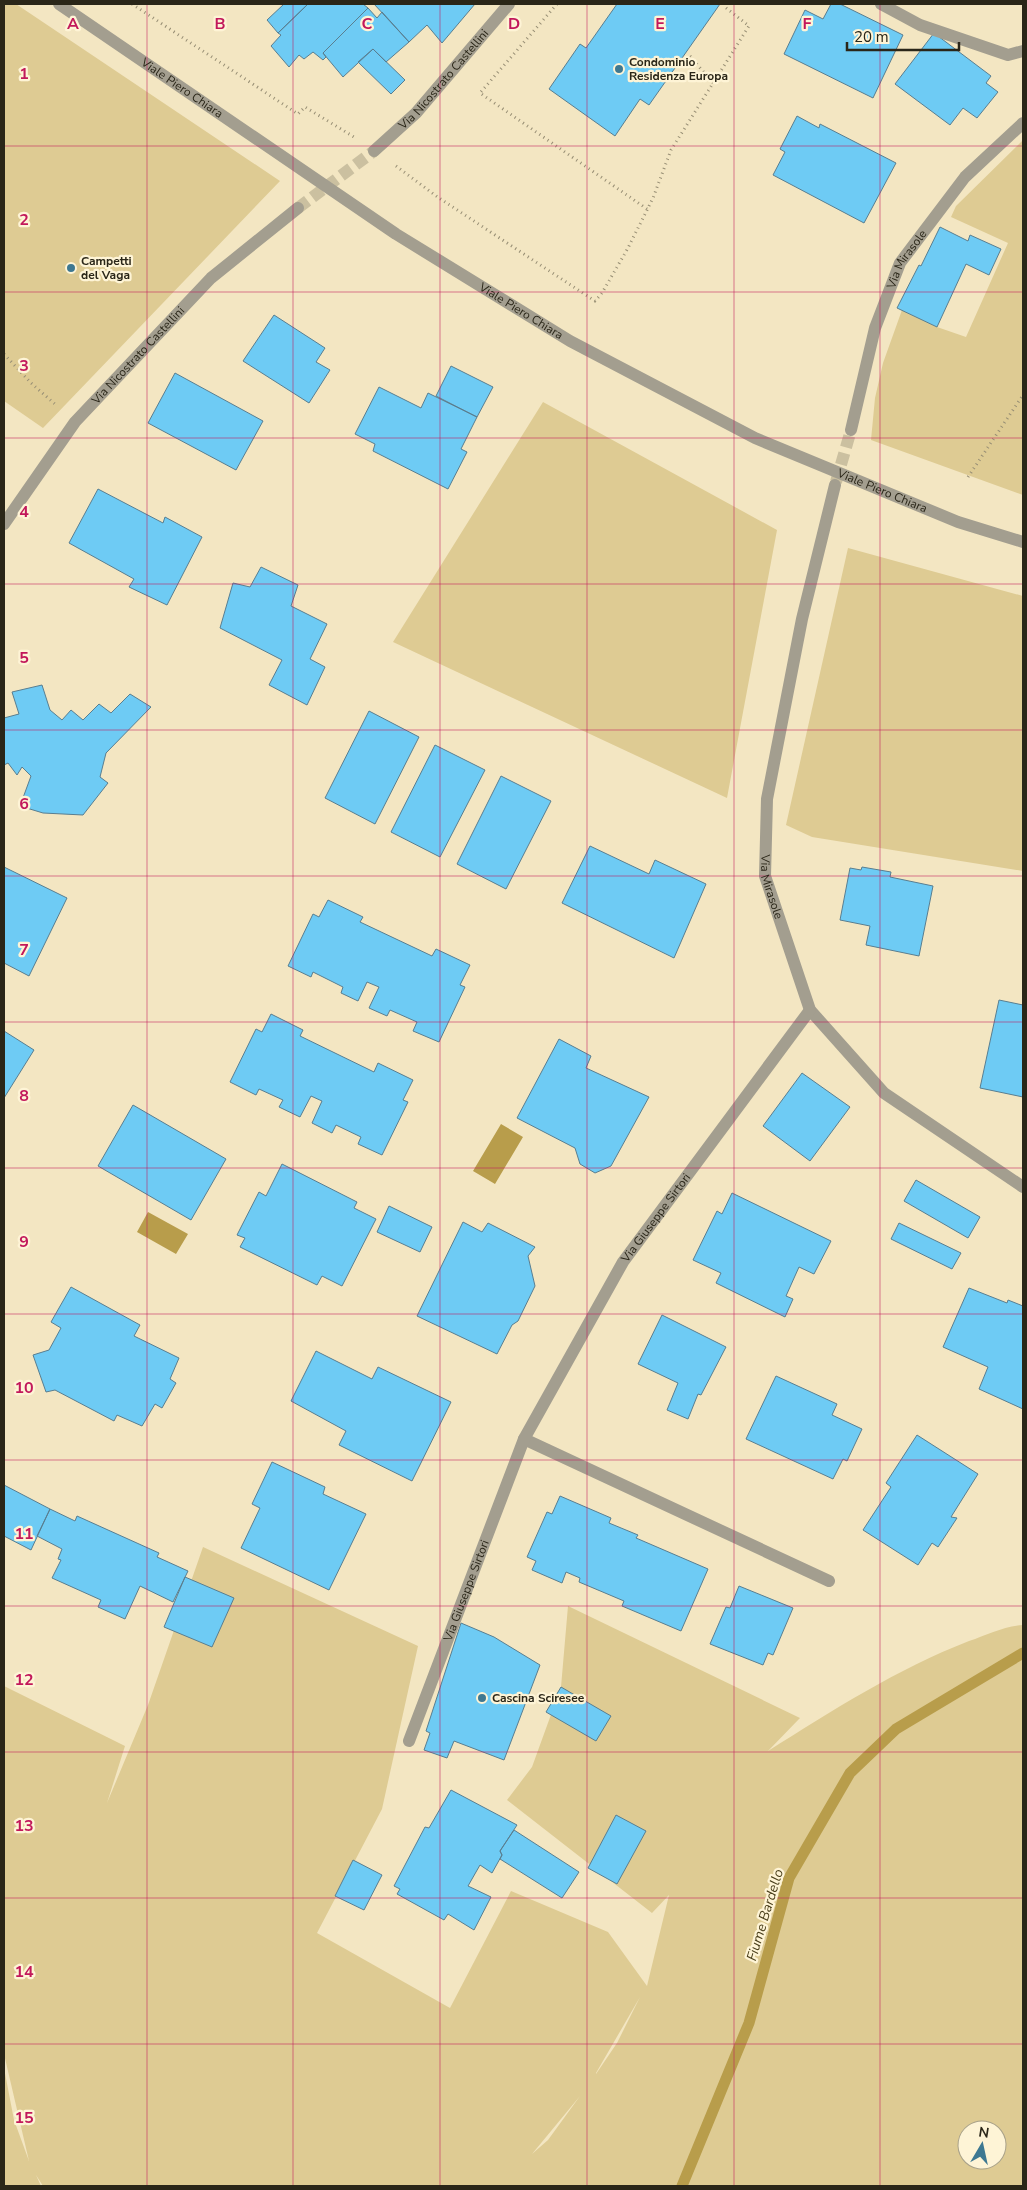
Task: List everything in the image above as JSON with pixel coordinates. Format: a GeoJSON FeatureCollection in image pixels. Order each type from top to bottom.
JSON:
{"type":"FeatureCollection","features":[{"type":"Feature","properties":{"kind":"street","name":"Viale Piero Chiara"},"geometry":{"type":"LineString","coordinates":[[59,4],[396,234],[570,340],[755,438],[958,522],[1023,542]]}},
{"type":"Feature","properties":{"kind":"street","name":"Via Nicostrato Castellini"},"geometry":{"type":"LineString","coordinates":[[374,151],[416,113],[509,4]]}},
{"type":"Feature","properties":{"kind":"street"},"geometry":{"type":"LineString","coordinates":[[881,4],[920,25],[1008,54],[1023,51]]}},
{"type":"Feature","properties":{"kind":"street","name":"Via Mirasole"},"geometry":{"type":"LineString","coordinates":[[851,430],[875,328],[900,263],[965,178],[1023,123]]}},
{"type":"Feature","properties":{"kind":"street","name":"Via Nicostrato Castellini"},"geometry":{"type":"LineString","coordinates":[[4,524],[75,422],[211,278],[298,208]]}},
{"type":"Feature","properties":{"kind":"street","name":"Via Mirasole"},"geometry":{"type":"LineString","coordinates":[[835,485],[802,619],[767,799],[765,876],[810,1010],[884,1093],[1023,1187]]}},
{"type":"Feature","properties":{"kind":"street","name":"Via Giuseppe Sirtori"},"geometry":{"type":"LineString","coordinates":[[409,1741],[524,1439],[623,1262],[810,1010]]}},
{"type":"Feature","properties":{"kind":"street"},"geometry":{"type":"LineString","coordinates":[[524,1439],[829,1581]]}},
{"type":"Feature","properties":{"kind":"path"},"geometry":{"type":"LineString","coordinates":[[132,4],[298,114],[305,106],[374,151],[439,198],[595,301],[602,293],[628,248],[647,209],[671,150],[749,26],[725,7]]}},
{"type":"Feature","properties":{"kind":"path"},"geometry":{"type":"LineString","coordinates":[[557,4],[480,93],[647,209]]}},
{"type":"Feature","properties":{"kind":"path"},"geometry":{"type":"LineString","coordinates":[[690,56],[713,83]]}},
{"type":"Feature","properties":{"kind":"path"},"geometry":{"type":"LineString","coordinates":[[4,354],[31,383],[75,422]]}},
{"type":"Feature","properties":{"kind":"path"},"geometry":{"type":"LineString","coordinates":[[968,477],[1023,395]]}},
{"type":"Feature","properties":{"kind":"shaded area"},"geometry":{"type":"Polygon","coordinates":[[[4,4],[16,4],[280,181],[43,428],[4,401],[4,4]]]}},
{"type":"Feature","properties":{"kind":"shaded area"},"geometry":{"type":"Polygon","coordinates":[[[1023,140],[1023,495],[871,440],[875,398],[883,363],[902,310],[937,327],[966,337],[1008,243],[951,217],[956,206],[1023,140]]]}},
{"type":"Feature","properties":{"kind":"shaded area"},"geometry":{"type":"Polygon","coordinates":[[[543,402],[777,530],[727,798],[393,642],[543,402]]]}},
{"type":"Feature","properties":{"kind":"shaded area"},"geometry":{"type":"Polygon","coordinates":[[[848,548],[1023,596],[1023,871],[812,837],[786,825],[848,548]]]}},
{"type":"Feature","properties":{"kind":"shaded area"},"geometry":{"type":"Polygon","coordinates":[[[501,1124],[523,1137],[495,1184],[473,1171],[501,1124]]]}},
{"type":"Feature","properties":{"kind":"shaded area"},"geometry":{"type":"Polygon","coordinates":[[[148,1212],[188,1234],[176,1254],[137,1232],[148,1212]]]}},
{"type":"Feature","properties":{"kind":"shaded area"},"geometry":{"type":"Polygon","coordinates":[[[203,1547],[418,1646],[382,1809],[317,1933],[450,2008],[511,1891],[608,1932],[647,1986],[669,1895],[652,1913],[507,1800],[532,1767],[561,1687],[568,1606],[800,1718],[768,1751],[841,1706],[916,1664],[969,1641],[1009,1627],[1023,1625],[1023,2186],[43,2186],[36,2175],[41,2186],[4,2186],[4,2068],[14,2120],[29,2161],[4,2054],[4,1686],[125,1746],[107,1803],[148,1705],[203,1547]],[[640,1997],[596,2074],[617,2043],[640,1997]],[[580,2096],[532,2154],[548,2140],[580,2096]]]}},
{"type":"Feature","properties":{"kind":"building"},"geometry":{"type":"Polygon","coordinates":[[[284,4],[308,4],[278,33],[267,20],[284,4]]]}},
{"type":"Feature","properties":{"kind":"building"},"geometry":{"type":"Polygon","coordinates":[[[308,4],[363,4],[368,8],[323,53],[326,57],[323,60],[313,52],[304,59],[299,55],[289,67],[271,46],[281,35],[278,33],[308,4]]]}},
{"type":"Feature","properties":{"kind":"building"},"geometry":{"type":"Polygon","coordinates":[[[374,4],[475,4],[442,43],[427,25],[409,42],[374,4]]]}},
{"type":"Feature","properties":{"kind":"building","name":"Condominio Residenza Europa"},"geometry":{"type":"Polygon","coordinates":[[[617,4],[720,4],[649,105],[640,99],[615,136],[549,89],[580,44],[586,48],[617,4]]]}},
{"type":"Feature","properties":{"kind":"building"},"geometry":{"type":"Polygon","coordinates":[[[831,4],[840,4],[903,35],[873,98],[784,54],[805,10],[823,19],[831,4]]]}},
{"type":"Feature","properties":{"kind":"building"},"geometry":{"type":"Polygon","coordinates":[[[368,8],[377,18],[382,12],[409,42],[386,62],[373,49],[343,77],[323,53],[368,8]]]}},
{"type":"Feature","properties":{"kind":"building"},"geometry":{"type":"Polygon","coordinates":[[[934,33],[991,76],[986,83],[998,92],[977,118],[963,108],[950,125],[895,84],[934,33]]]}},
{"type":"Feature","properties":{"kind":"building"},"geometry":{"type":"Polygon","coordinates":[[[373,49],[405,80],[391,94],[358,62],[373,49]]]}},
{"type":"Feature","properties":{"kind":"building"},"geometry":{"type":"Polygon","coordinates":[[[797,116],[819,128],[820,124],[896,163],[864,223],[773,175],[785,152],[780,149],[797,116]]]}},
{"type":"Feature","properties":{"kind":"building"},"geometry":{"type":"Polygon","coordinates":[[[940,227],[968,241],[970,235],[1001,249],[989,275],[966,264],[937,327],[897,308],[919,265],[921,266],[940,227]]]}},
{"type":"Feature","properties":{"kind":"building"},"geometry":{"type":"Polygon","coordinates":[[[274,315],[325,348],[316,362],[330,370],[309,403],[243,361],[274,315]]]}},
{"type":"Feature","properties":{"kind":"building"},"geometry":{"type":"Polygon","coordinates":[[[451,366],[493,387],[477,417],[436,396],[451,366]]]}},
{"type":"Feature","properties":{"kind":"building"},"geometry":{"type":"Polygon","coordinates":[[[175,373],[263,421],[236,470],[148,423],[175,373]]]}},
{"type":"Feature","properties":{"kind":"building"},"geometry":{"type":"Polygon","coordinates":[[[379,387],[421,408],[428,393],[477,417],[461,449],[467,452],[448,489],[373,451],[375,444],[355,434],[379,387]]]}},
{"type":"Feature","properties":{"kind":"building"},"geometry":{"type":"Polygon","coordinates":[[[98,489],[163,523],[165,517],[202,537],[167,605],[129,587],[134,579],[69,543],[98,489]]]}},
{"type":"Feature","properties":{"kind":"building"},"geometry":{"type":"Polygon","coordinates":[[[261,567],[298,585],[291,606],[327,624],[310,659],[325,667],[307,705],[269,685],[282,660],[220,628],[233,583],[250,587],[261,567]]]}},
{"type":"Feature","properties":{"kind":"building"},"geometry":{"type":"Polygon","coordinates":[[[42,685],[50,710],[62,720],[71,710],[83,720],[99,704],[111,713],[130,694],[151,707],[106,753],[100,777],[108,783],[83,815],[43,813],[20,806],[31,776],[22,767],[17,775],[8,763],[4,765],[4,718],[19,714],[12,692],[42,685]]]}},
{"type":"Feature","properties":{"kind":"building"},"geometry":{"type":"Polygon","coordinates":[[[369,711],[419,737],[375,824],[325,798],[369,711]]]}},
{"type":"Feature","properties":{"kind":"building"},"geometry":{"type":"Polygon","coordinates":[[[435,745],[485,770],[440,857],[391,832],[435,745]]]}},
{"type":"Feature","properties":{"kind":"building"},"geometry":{"type":"Polygon","coordinates":[[[501,776],[551,801],[506,889],[457,864],[501,776]]]}},
{"type":"Feature","properties":{"kind":"building"},"geometry":{"type":"Polygon","coordinates":[[[590,846],[649,874],[655,860],[706,884],[674,958],[562,903],[590,846]]]}},
{"type":"Feature","properties":{"kind":"building"},"geometry":{"type":"Polygon","coordinates":[[[4,867],[67,898],[29,976],[4,963],[4,867]]]}},
{"type":"Feature","properties":{"kind":"building"},"geometry":{"type":"Polygon","coordinates":[[[862,867],[891,872],[890,877],[933,886],[919,956],[866,945],[870,926],[840,920],[850,868],[861,870],[862,867]]]}},
{"type":"Feature","properties":{"kind":"building"},"geometry":{"type":"Polygon","coordinates":[[[328,900],[363,917],[360,922],[432,956],[436,949],[470,965],[460,985],[465,987],[439,1042],[413,1031],[417,1022],[390,1010],[387,1016],[369,1008],[379,987],[367,982],[358,1001],[341,993],[343,987],[313,972],[311,977],[288,966],[313,914],[319,917],[328,900]]]}},
{"type":"Feature","properties":{"kind":"building"},"geometry":{"type":"Polygon","coordinates":[[[999,1000],[1023,1005],[1023,1097],[980,1088],[999,1000]]]}},
{"type":"Feature","properties":{"kind":"building"},"geometry":{"type":"Polygon","coordinates":[[[271,1014],[303,1030],[300,1036],[374,1072],[378,1063],[413,1080],[403,1100],[408,1102],[382,1155],[358,1144],[361,1137],[336,1125],[332,1133],[312,1123],[322,1101],[311,1096],[300,1117],[279,1107],[283,1100],[259,1089],[256,1095],[230,1082],[256,1029],[262,1032],[271,1014]]]}},
{"type":"Feature","properties":{"kind":"building"},"geometry":{"type":"Polygon","coordinates":[[[4,1031],[34,1050],[4,1098],[4,1031]]]}},
{"type":"Feature","properties":{"kind":"building"},"geometry":{"type":"Polygon","coordinates":[[[559,1039],[591,1056],[586,1068],[649,1097],[611,1166],[595,1173],[580,1164],[575,1148],[517,1118],[559,1039]]]}},
{"type":"Feature","properties":{"kind":"building"},"geometry":{"type":"Polygon","coordinates":[[[802,1073],[850,1107],[810,1161],[763,1126],[802,1073]]]}},
{"type":"Feature","properties":{"kind":"building"},"geometry":{"type":"Polygon","coordinates":[[[133,1105],[226,1159],[191,1220],[98,1166],[133,1105]]]}},
{"type":"Feature","properties":{"kind":"building"},"geometry":{"type":"Polygon","coordinates":[[[282,1164],[357,1202],[354,1208],[376,1219],[342,1286],[322,1276],[317,1285],[240,1247],[245,1238],[237,1235],[259,1192],[266,1196],[282,1164]]]}},
{"type":"Feature","properties":{"kind":"building"},"geometry":{"type":"Polygon","coordinates":[[[916,1180],[980,1217],[968,1238],[904,1201],[916,1180]]]}},
{"type":"Feature","properties":{"kind":"building"},"geometry":{"type":"Polygon","coordinates":[[[732,1193],[831,1241],[814,1274],[799,1267],[786,1296],[793,1299],[785,1317],[716,1283],[721,1273],[693,1260],[717,1211],[722,1214],[732,1193]]]}},
{"type":"Feature","properties":{"kind":"building"},"geometry":{"type":"Polygon","coordinates":[[[389,1206],[432,1227],[420,1252],[377,1232],[389,1206]]]}},
{"type":"Feature","properties":{"kind":"building"},"geometry":{"type":"Polygon","coordinates":[[[463,1222],[482,1232],[488,1223],[535,1247],[528,1256],[535,1286],[518,1321],[512,1325],[497,1354],[417,1316],[463,1222]]]}},
{"type":"Feature","properties":{"kind":"building"},"geometry":{"type":"Polygon","coordinates":[[[899,1223],[961,1253],[952,1269],[891,1239],[899,1223]]]}},
{"type":"Feature","properties":{"kind":"building"},"geometry":{"type":"Polygon","coordinates":[[[71,1287],[140,1325],[134,1336],[179,1358],[170,1379],[176,1383],[162,1408],[155,1404],[142,1426],[117,1415],[114,1421],[55,1390],[46,1392],[33,1355],[49,1350],[61,1328],[51,1322],[71,1287]]]}},
{"type":"Feature","properties":{"kind":"building"},"geometry":{"type":"Polygon","coordinates":[[[969,1288],[1007,1303],[1008,1300],[1023,1306],[1023,1409],[979,1389],[988,1367],[943,1347],[969,1288]]]}},
{"type":"Feature","properties":{"kind":"building"},"geometry":{"type":"Polygon","coordinates":[[[662,1315],[726,1347],[701,1395],[698,1394],[688,1419],[667,1410],[678,1383],[638,1364],[662,1315]]]}},
{"type":"Feature","properties":{"kind":"building"},"geometry":{"type":"Polygon","coordinates":[[[316,1351],[372,1379],[378,1367],[451,1402],[412,1481],[339,1445],[346,1431],[291,1401],[316,1351]]]}},
{"type":"Feature","properties":{"kind":"building"},"geometry":{"type":"Polygon","coordinates":[[[776,1376],[837,1404],[832,1415],[862,1429],[847,1461],[843,1459],[833,1479],[746,1439],[776,1376]]]}},
{"type":"Feature","properties":{"kind":"building"},"geometry":{"type":"Polygon","coordinates":[[[917,1435],[978,1474],[951,1517],[957,1518],[938,1547],[932,1543],[918,1565],[863,1530],[891,1487],[886,1483],[917,1435]]]}},
{"type":"Feature","properties":{"kind":"building"},"geometry":{"type":"Polygon","coordinates":[[[272,1462],[325,1487],[323,1494],[366,1514],[329,1590],[241,1548],[260,1508],[252,1504],[272,1462]]]}},
{"type":"Feature","properties":{"kind":"building"},"geometry":{"type":"Polygon","coordinates":[[[4,1485],[50,1509],[31,1550],[4,1536],[4,1485]]]}},
{"type":"Feature","properties":{"kind":"building"},"geometry":{"type":"Polygon","coordinates":[[[560,1496],[611,1518],[609,1523],[638,1535],[636,1538],[708,1569],[681,1631],[622,1606],[624,1601],[579,1582],[580,1578],[566,1572],[562,1583],[532,1570],[536,1561],[527,1557],[547,1512],[552,1514],[560,1496]]]}},
{"type":"Feature","properties":{"kind":"building"},"geometry":{"type":"Polygon","coordinates":[[[50,1509],[75,1521],[77,1516],[159,1553],[157,1557],[188,1571],[173,1602],[140,1586],[125,1619],[98,1607],[101,1600],[52,1578],[61,1560],[58,1559],[62,1549],[37,1536],[50,1509]]]}},
{"type":"Feature","properties":{"kind":"building"},"geometry":{"type":"Polygon","coordinates":[[[185,1577],[234,1598],[212,1647],[164,1627],[185,1577]]]}},
{"type":"Feature","properties":{"kind":"building"},"geometry":{"type":"Polygon","coordinates":[[[739,1586],[793,1608],[773,1655],[768,1653],[763,1665],[710,1644],[726,1607],[730,1608],[739,1586]]]}},
{"type":"Feature","properties":{"kind":"building","name":"Cascina Sciresee"},"geometry":{"type":"Polygon","coordinates":[[[461,1623],[494,1637],[540,1665],[504,1760],[454,1741],[447,1758],[424,1750],[430,1733],[426,1731],[461,1623]]]}},
{"type":"Feature","properties":{"kind":"building"},"geometry":{"type":"Polygon","coordinates":[[[561,1687],[611,1716],[596,1741],[546,1712],[561,1687]]]}},
{"type":"Feature","properties":{"kind":"building"},"geometry":{"type":"Polygon","coordinates":[[[451,1790],[517,1825],[500,1851],[502,1855],[492,1873],[480,1865],[468,1886],[491,1897],[474,1930],[448,1914],[444,1920],[397,1894],[400,1889],[394,1886],[425,1827],[429,1828],[451,1790]]]}},
{"type":"Feature","properties":{"kind":"building"},"geometry":{"type":"Polygon","coordinates":[[[616,1815],[646,1831],[617,1884],[588,1868],[616,1815]]]}},
{"type":"Feature","properties":{"kind":"building"},"geometry":{"type":"Polygon","coordinates":[[[514,1830],[579,1872],[562,1898],[500,1859],[502,1855],[500,1851],[514,1830]]]}},
{"type":"Feature","properties":{"kind":"building"},"geometry":{"type":"Polygon","coordinates":[[[353,1860],[382,1875],[364,1910],[335,1896],[353,1860]]]}},
{"type":"Feature","properties":{"kind":"waterway","name":"Fiume Bardello"},"geometry":{"type":"LineString","coordinates":[[682,2186],[749,2023],[789,1878],[850,1773],[896,1729],[1023,1653]]}},
{"type":"Feature","properties":{"kind":"tunnel"},"geometry":{"type":"LineString","coordinates":[[298,208],[374,151]]}},
{"type":"Feature","properties":{"kind":"tunnel"},"geometry":{"type":"LineString","coordinates":[[836,482],[851,430]]}},
{"type":"Feature","properties":{"kind":"place","name":"Condominio Residenza Europa"},"geometry":{"type":"Point","coordinates":[619,69]}},
{"type":"Feature","properties":{"kind":"place","name":"Campetti del Vaga"},"geometry":{"type":"Point","coordinates":[71,268]}},
{"type":"Feature","properties":{"kind":"place","name":"Cascina Sciresee"},"geometry":{"type":"Point","coordinates":[482,1698]}}]}
